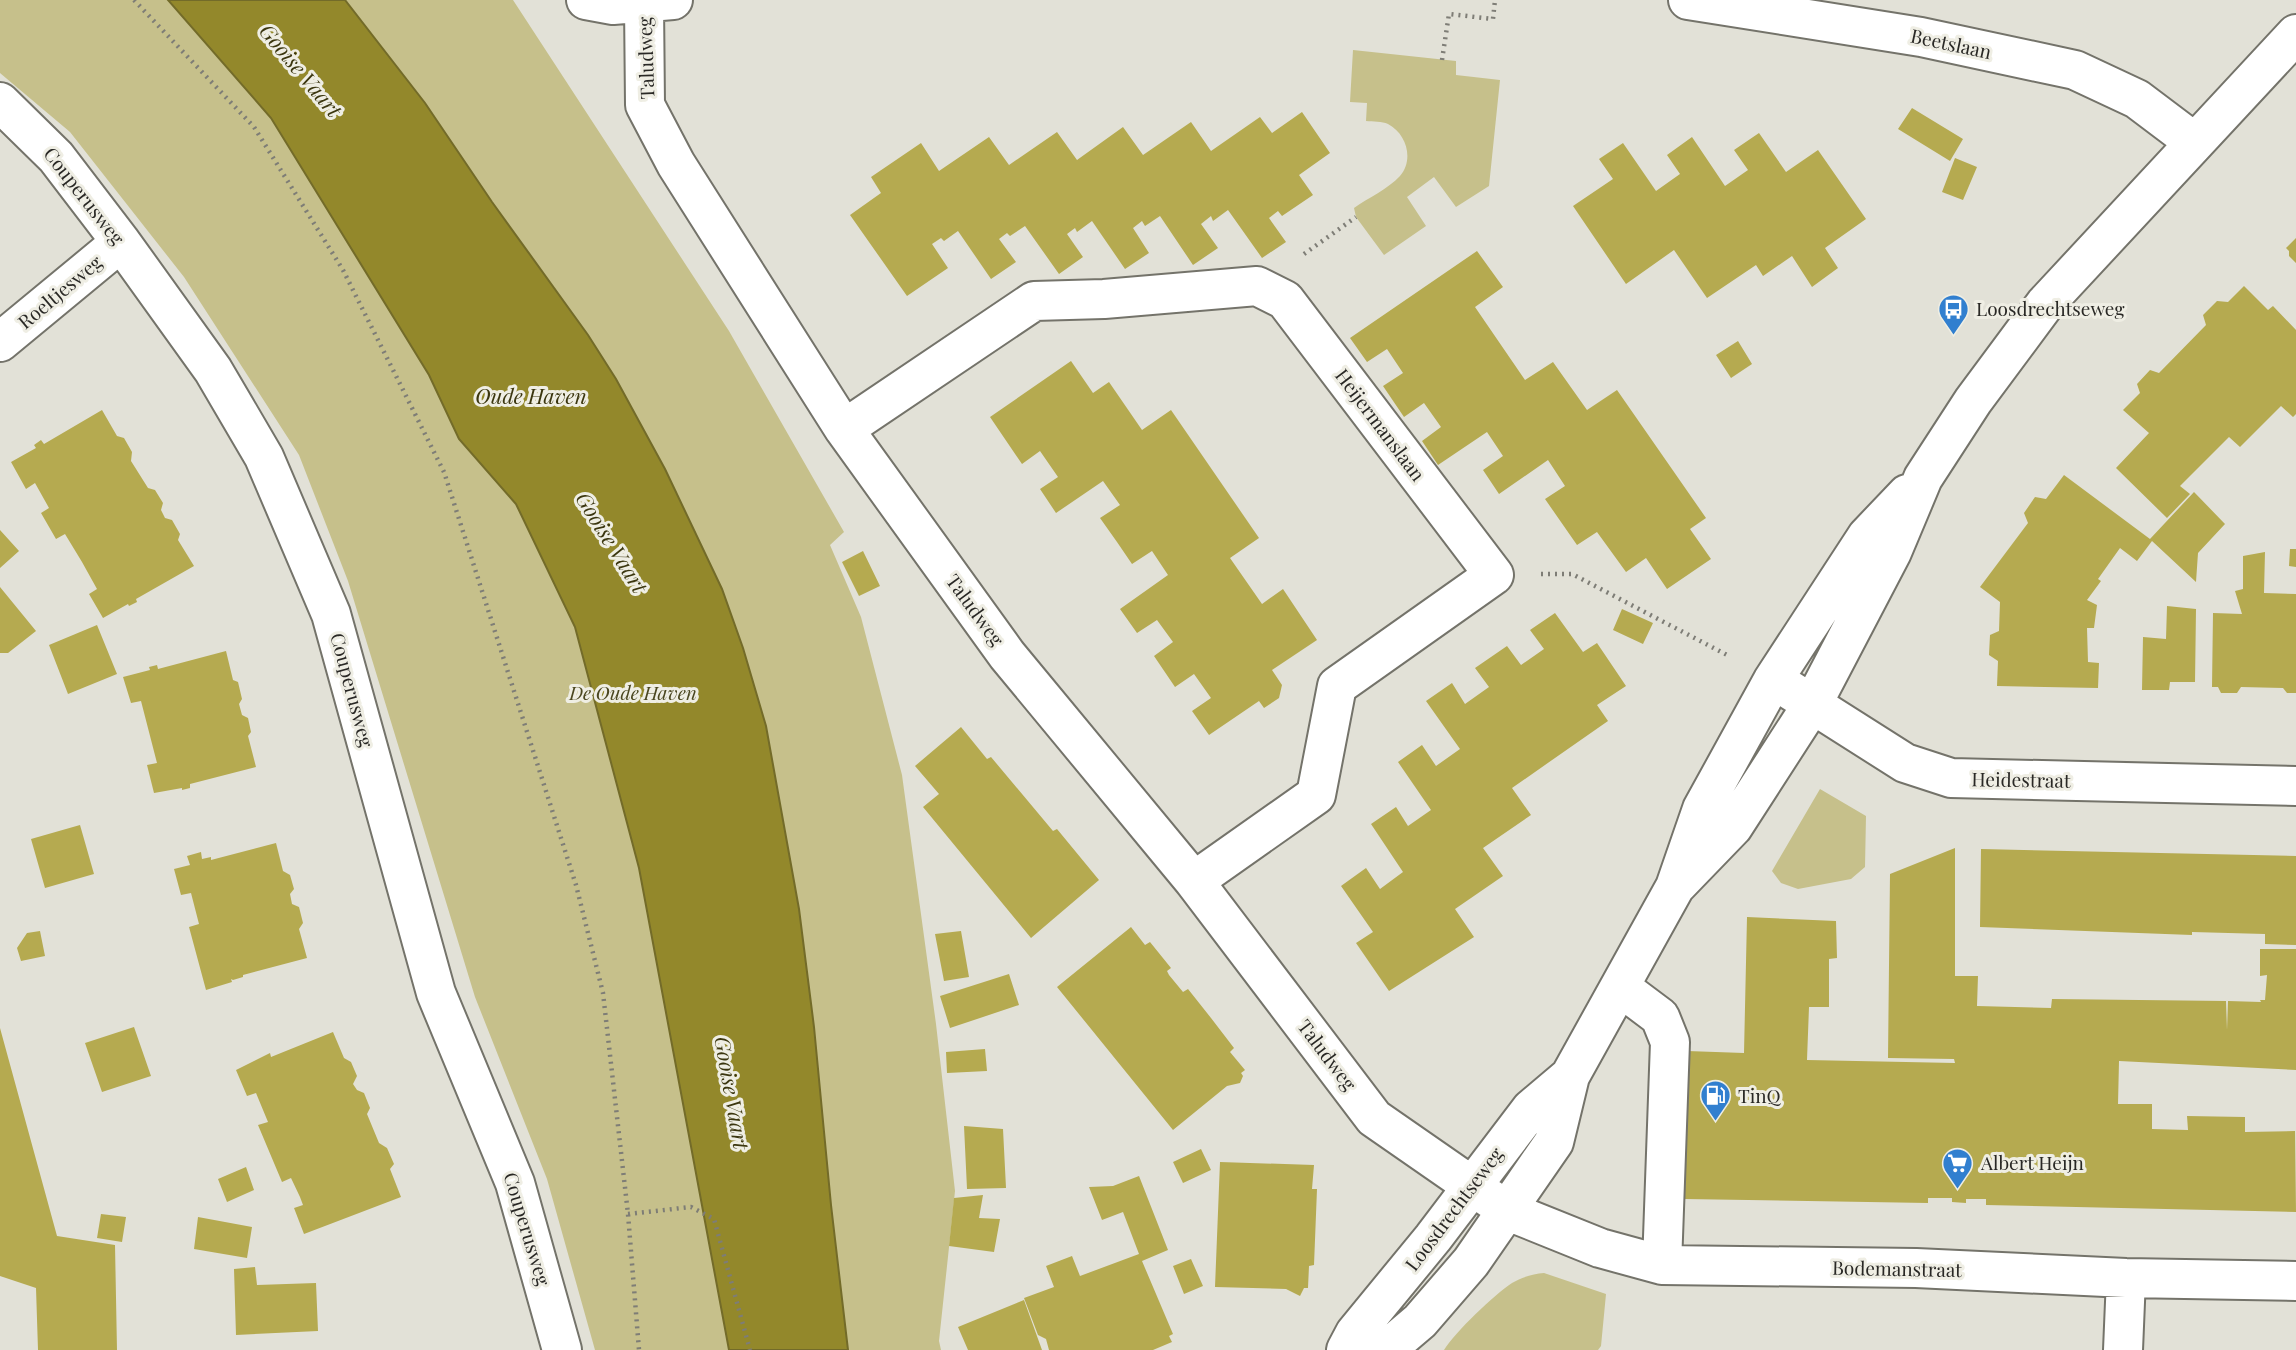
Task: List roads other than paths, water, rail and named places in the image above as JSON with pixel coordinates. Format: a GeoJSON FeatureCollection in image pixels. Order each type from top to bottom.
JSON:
{"type":"FeatureCollection","features":[{"type":"Feature","properties":{"kind":"street","name":"Taludweg"},"geometry":{"type":"LineString","coordinates":[[586,0],[612,5],[658,2],[645,105],[676,164],[845,429],[1007,655],[1194,881],[1374,1118],[1508,1211]]}},
{"type":"Feature","properties":{"kind":"street","name":"Beetslaan"},"geometry":{"type":"LineString","coordinates":[[1688,0],[1921,37],[2075,70],[2137,99],[2194,142]]}},
{"type":"Feature","properties":{"kind":"street","name":"Loosdrechtseweg"},"geometry":{"type":"LineString","coordinates":[[1675,887],[1733,827],[1813,703],[1892,552],[1923,478],[1973,401],[2045,304],[2296,34]]}},
{"type":"Feature","properties":{"kind":"street","name":"Couperusweg"},"geometry":{"type":"LineString","coordinates":[[0,102],[56,157],[121,242],[213,370],[264,457],[331,614],[436,993],[515,1183],[562,1350]]}},
{"type":"Feature","properties":{"kind":"street","name":"Roeltjesweg"},"geometry":{"type":"LineString","coordinates":[[0,342],[121,242]]}},
{"type":"Feature","properties":{"kind":"street","name":"Heijermanslaan"},"geometry":{"type":"LineString","coordinates":[[845,429],[1034,301],[1104,299],[1257,286],[1285,300],[1494,575],[1337,686],[1316,795],[1194,881]]}},
{"type":"Feature","properties":{"kind":"street","name":"Loosdrechtseweg"},"geometry":{"type":"LineString","coordinates":[[1386,1350],[1429,1311],[1471,1262],[1554,1142],[1570,1076],[1675,887],[1702,809],[1773,680],[1867,536],[1923,478]]}},
{"type":"Feature","properties":{"kind":"street","name":"Heidestraat"},"geometry":{"type":"LineString","coordinates":[[1773,680],[1905,763],[1951,778],[2296,786]]}},
{"type":"Feature","properties":{"kind":"street"},"geometry":{"type":"LineString","coordinates":[[1620,987],[1660,1017],[1670,1042],[1662,1265]]}},
{"type":"Feature","properties":{"kind":"street","name":"Loosdrechtseweg"},"geometry":{"type":"LineString","coordinates":[[1346,1350],[1354,1334],[1401,1279],[1531,1109],[1570,1076]]}},
{"type":"Feature","properties":{"kind":"street","name":"Bodemanstraat"},"geometry":{"type":"LineString","coordinates":[[1508,1211],[1600,1248],[1662,1265],[1916,1268],[2126,1278],[2296,1281]]}},
{"type":"Feature","properties":{"kind":"street"},"geometry":{"type":"LineString","coordinates":[[2123,1350],[2126,1278]]}},
{"type":"Feature","properties":{"kind":"water","name":"Oude Haven"},"geometry":{"type":"Polygon","coordinates":[[[168,0],[345,0],[425,103],[588,335],[616,379],[665,469],[722,589],[766,726],[799,909],[848,1350],[729,1350],[639,868],[575,627],[516,504],[459,439],[429,375],[271,118],[168,0]]]}},
{"type":"Feature","properties":{"kind":"place","name":"Loosdrechtseweg"},"geometry":{"type":"Point","coordinates":[1953,336]}},
{"type":"Feature","properties":{"kind":"place","name":"TinQ"},"geometry":{"type":"Point","coordinates":[1715,1123]}},
{"type":"Feature","properties":{"kind":"place","name":"Albert Heijn"},"geometry":{"type":"Point","coordinates":[1958,1190]}},
{"type":"Feature","properties":{"kind":"water label","name":"Gooise Vaart"},"geometry":{"type":"Point","coordinates":[300,71]}},
{"type":"Feature","properties":{"kind":"water label","name":"Gooise Vaart"},"geometry":{"type":"Point","coordinates":[611,543]}},
{"type":"Feature","properties":{"kind":"water label","name":"Gooise Vaart"},"geometry":{"type":"Point","coordinates":[731,1093]}},
{"type":"Feature","properties":{"kind":"park label","name":"De Oude Haven"},"geometry":{"type":"Point","coordinates":[633,693]}}]}
